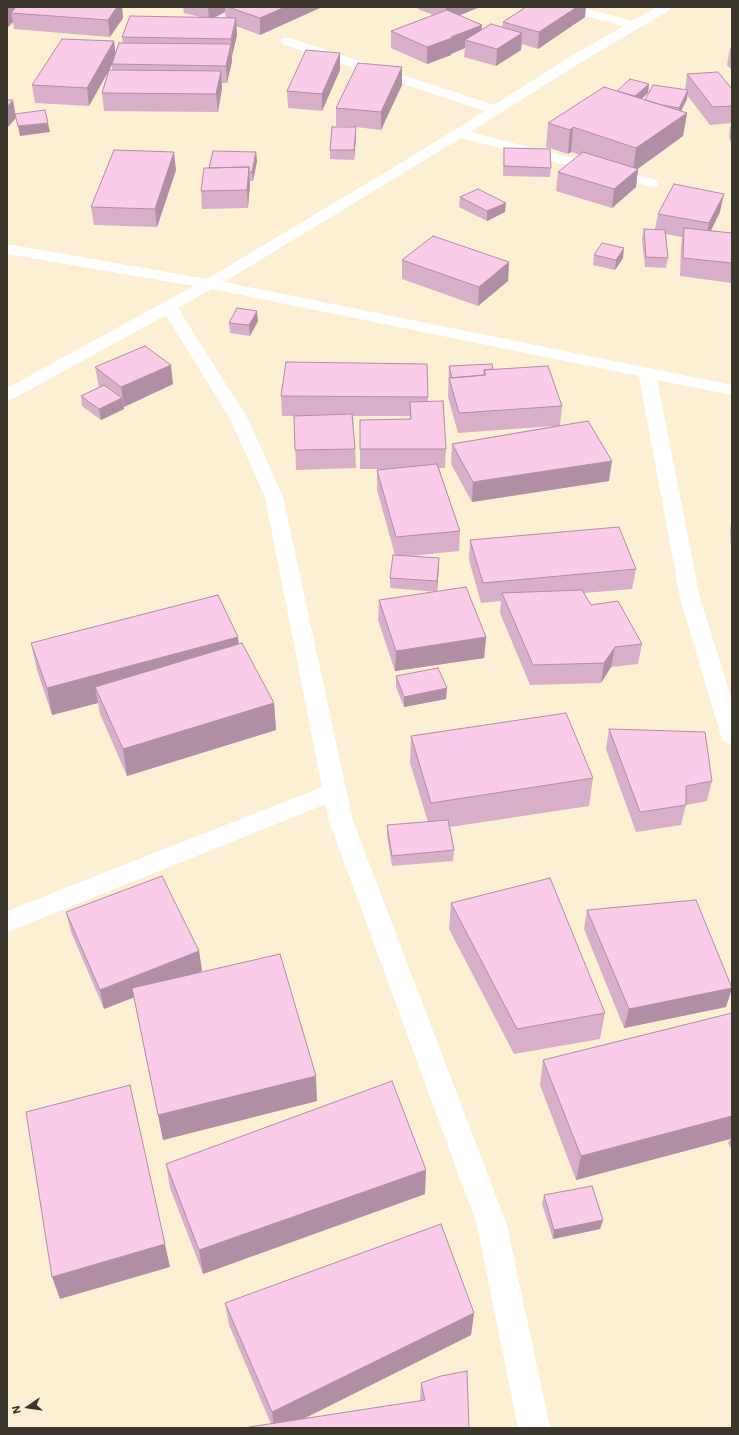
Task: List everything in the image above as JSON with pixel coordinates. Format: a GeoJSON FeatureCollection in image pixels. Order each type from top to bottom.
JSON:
{"type":"FeatureCollection","features":[{"type":"Feature","properties":{"kind":"street"},"geometry":{"type":"LineString","coordinates":[[566,7],[635,25]]}},
{"type":"Feature","properties":{"kind":"street"},"geometry":{"type":"LineString","coordinates":[[641,7],[662,9]]}},
{"type":"Feature","properties":{"kind":"street"},"geometry":{"type":"LineString","coordinates":[[7,395],[210,284],[662,9]]}},
{"type":"Feature","properties":{"kind":"street"},"geometry":{"type":"LineString","coordinates":[[286,41],[496,110]]}},
{"type":"Feature","properties":{"kind":"street"},"geometry":{"type":"LineString","coordinates":[[459,133],[652,183]]}},
{"type":"Feature","properties":{"kind":"street"},"geometry":{"type":"LineString","coordinates":[[7,249],[210,284],[732,390]]}},
{"type":"Feature","properties":{"kind":"street"},"geometry":{"type":"LineString","coordinates":[[169,307],[239,418],[274,498],[341,821],[492,1225],[534,1428]]}},
{"type":"Feature","properties":{"kind":"street"},"geometry":{"type":"LineString","coordinates":[[647,373],[690,598],[732,736]]}},
{"type":"Feature","properties":{"kind":"street"},"geometry":{"type":"LineString","coordinates":[[7,922],[335,791]]}},
{"type":"Feature","properties":{"kind":"building"},"geometry":{"type":"Polygon","coordinates":[[[16,7],[117,7],[108,20],[11,13],[16,7]]]}},
{"type":"Feature","properties":{"kind":"building"},"geometry":{"type":"Polygon","coordinates":[[[228,7],[285,7],[260,18],[228,7]]]}},
{"type":"Feature","properties":{"kind":"building"},"geometry":{"type":"Polygon","coordinates":[[[526,7],[577,7],[539,32],[503,22],[526,7]]]}},
{"type":"Feature","properties":{"kind":"building"},"geometry":{"type":"Polygon","coordinates":[[[447,10],[482,25],[427,47],[391,31],[447,10]]]}},
{"type":"Feature","properties":{"kind":"building"},"geometry":{"type":"Polygon","coordinates":[[[130,16],[236,18],[231,39],[122,37],[130,16]]]}},
{"type":"Feature","properties":{"kind":"building"},"geometry":{"type":"Polygon","coordinates":[[[491,24],[522,33],[497,49],[465,40],[491,24]]]}},
{"type":"Feature","properties":{"kind":"building"},"geometry":{"type":"Polygon","coordinates":[[[62,39],[114,41],[87,88],[32,85],[62,39]]]}},
{"type":"Feature","properties":{"kind":"building"},"geometry":{"type":"Polygon","coordinates":[[[119,43],[231,44],[226,66],[112,64],[119,43]]]}},
{"type":"Feature","properties":{"kind":"building"},"geometry":{"type":"Polygon","coordinates":[[[306,50],[340,53],[322,94],[287,91],[306,50]]]}},
{"type":"Feature","properties":{"kind":"building"},"geometry":{"type":"Polygon","coordinates":[[[358,63],[402,67],[381,112],[336,108],[358,63]]]}},
{"type":"Feature","properties":{"kind":"building"},"geometry":{"type":"Polygon","coordinates":[[[109,70],[221,71],[216,94],[102,93],[109,70]]]}},
{"type":"Feature","properties":{"kind":"building"},"geometry":{"type":"Polygon","coordinates":[[[718,72],[732,89],[732,106],[713,107],[687,74],[718,72]]]}},
{"type":"Feature","properties":{"kind":"building"},"geometry":{"type":"Polygon","coordinates":[[[630,79],[649,84],[635,96],[617,91],[630,79]]]}},
{"type":"Feature","properties":{"kind":"building"},"geometry":{"type":"Polygon","coordinates":[[[653,85],[688,90],[679,108],[645,100],[653,85]]]}},
{"type":"Feature","properties":{"kind":"building"},"geometry":{"type":"Polygon","coordinates":[[[604,87],[687,113],[636,148],[573,127],[570,130],[548,123],[604,87]]]}},
{"type":"Feature","properties":{"kind":"building"},"geometry":{"type":"Polygon","coordinates":[[[7,100],[13,100],[7,107],[7,100]]]}},
{"type":"Feature","properties":{"kind":"building"},"geometry":{"type":"Polygon","coordinates":[[[45,110],[48,123],[18,126],[15,114],[45,110]]]}},
{"type":"Feature","properties":{"kind":"building"},"geometry":{"type":"Polygon","coordinates":[[[332,127],[356,127],[354,150],[330,150],[332,127]]]}},
{"type":"Feature","properties":{"kind":"building"},"geometry":{"type":"Polygon","coordinates":[[[504,148],[550,149],[551,168],[504,166],[504,148]]]}},
{"type":"Feature","properties":{"kind":"building"},"geometry":{"type":"Polygon","coordinates":[[[114,150],[174,152],[155,209],[91,207],[114,150]]]}},
{"type":"Feature","properties":{"kind":"building"},"geometry":{"type":"Polygon","coordinates":[[[213,151],[256,152],[252,172],[249,172],[249,167],[209,168],[213,151]]]}},
{"type":"Feature","properties":{"kind":"building"},"geometry":{"type":"Polygon","coordinates":[[[583,152],[638,169],[614,189],[558,172],[583,152]]]}},
{"type":"Feature","properties":{"kind":"building"},"geometry":{"type":"Polygon","coordinates":[[[249,167],[247,190],[201,191],[204,168],[249,167]]]}},
{"type":"Feature","properties":{"kind":"building"},"geometry":{"type":"Polygon","coordinates":[[[674,184],[724,194],[709,223],[658,214],[674,184]]]}},
{"type":"Feature","properties":{"kind":"building"},"geometry":{"type":"Polygon","coordinates":[[[478,189],[506,203],[487,211],[460,197],[478,189]]]}},
{"type":"Feature","properties":{"kind":"building"},"geometry":{"type":"Polygon","coordinates":[[[684,228],[732,233],[732,263],[683,258],[684,228]]]}},
{"type":"Feature","properties":{"kind":"building"},"geometry":{"type":"Polygon","coordinates":[[[644,229],[665,230],[668,258],[646,257],[644,229]]]}},
{"type":"Feature","properties":{"kind":"building"},"geometry":{"type":"Polygon","coordinates":[[[433,236],[509,262],[479,287],[402,260],[433,236]]]}},
{"type":"Feature","properties":{"kind":"building"},"geometry":{"type":"Polygon","coordinates":[[[602,243],[624,248],[616,260],[594,255],[602,243]]]}},
{"type":"Feature","properties":{"kind":"building"},"geometry":{"type":"Polygon","coordinates":[[[237,308],[257,311],[249,325],[229,323],[237,308]]]}},
{"type":"Feature","properties":{"kind":"building"},"geometry":{"type":"Polygon","coordinates":[[[145,346],[171,365],[121,387],[95,367],[145,346]]]}},
{"type":"Feature","properties":{"kind":"building"},"geometry":{"type":"Polygon","coordinates":[[[286,362],[427,364],[428,397],[281,396],[286,362]]]}},
{"type":"Feature","properties":{"kind":"building"},"geometry":{"type":"Polygon","coordinates":[[[492,364],[493,369],[484,370],[484,375],[452,378],[449,366],[492,364]]]}},
{"type":"Feature","properties":{"kind":"building"},"geometry":{"type":"Polygon","coordinates":[[[548,366],[562,406],[459,413],[449,378],[486,375],[484,370],[548,366]]]}},
{"type":"Feature","properties":{"kind":"building"},"geometry":{"type":"Polygon","coordinates":[[[104,385],[122,398],[99,409],[81,396],[104,385]]]}},
{"type":"Feature","properties":{"kind":"building"},"geometry":{"type":"Polygon","coordinates":[[[443,401],[446,449],[360,449],[360,420],[411,419],[410,402],[443,401]]]}},
{"type":"Feature","properties":{"kind":"building"},"geometry":{"type":"Polygon","coordinates":[[[352,414],[355,449],[295,450],[294,416],[352,414]]]}},
{"type":"Feature","properties":{"kind":"building"},"geometry":{"type":"Polygon","coordinates":[[[588,421],[612,461],[473,482],[452,444],[588,421]]]}},
{"type":"Feature","properties":{"kind":"building"},"geometry":{"type":"Polygon","coordinates":[[[437,464],[460,531],[396,537],[377,470],[437,464]]]}},
{"type":"Feature","properties":{"kind":"building"},"geometry":{"type":"Polygon","coordinates":[[[619,527],[636,569],[483,583],[470,540],[619,527]]]}},
{"type":"Feature","properties":{"kind":"building"},"geometry":{"type":"Polygon","coordinates":[[[393,555],[439,558],[437,581],[390,578],[393,555]]]}},
{"type":"Feature","properties":{"kind":"building"},"geometry":{"type":"Polygon","coordinates":[[[466,587],[486,637],[396,651],[379,600],[466,587]]]}},
{"type":"Feature","properties":{"kind":"building"},"geometry":{"type":"Polygon","coordinates":[[[582,590],[591,605],[618,601],[642,644],[615,647],[604,663],[533,665],[502,593],[582,590]]]}},
{"type":"Feature","properties":{"kind":"building"},"geometry":{"type":"Polygon","coordinates":[[[218,595],[238,637],[47,688],[31,643],[218,595]]]}},
{"type":"Feature","properties":{"kind":"building"},"geometry":{"type":"Polygon","coordinates":[[[242,643],[274,703],[123,749],[95,687],[242,643]]]}},
{"type":"Feature","properties":{"kind":"building"},"geometry":{"type":"Polygon","coordinates":[[[438,668],[447,688],[404,697],[396,676],[438,668]]]}},
{"type":"Feature","properties":{"kind":"building"},"geometry":{"type":"Polygon","coordinates":[[[566,713],[593,778],[431,803],[411,736],[566,713]]]}},
{"type":"Feature","properties":{"kind":"building"},"geometry":{"type":"Polygon","coordinates":[[[609,729],[705,732],[712,781],[686,786],[686,805],[640,812],[609,729]]]}},
{"type":"Feature","properties":{"kind":"building"},"geometry":{"type":"Polygon","coordinates":[[[448,820],[454,850],[392,856],[387,825],[448,820]]]}},
{"type":"Feature","properties":{"kind":"building"},"geometry":{"type":"Polygon","coordinates":[[[162,876],[199,951],[100,990],[66,912],[162,876]]]}},
{"type":"Feature","properties":{"kind":"building"},"geometry":{"type":"Polygon","coordinates":[[[550,878],[605,1013],[517,1029],[451,903],[550,878]]]}},
{"type":"Feature","properties":{"kind":"building"},"geometry":{"type":"Polygon","coordinates":[[[696,900],[732,988],[629,1009],[587,910],[696,900]]]}},
{"type":"Feature","properties":{"kind":"building"},"geometry":{"type":"Polygon","coordinates":[[[280,954],[316,1076],[158,1115],[132,988],[280,954]]]}},
{"type":"Feature","properties":{"kind":"building"},"geometry":{"type":"Polygon","coordinates":[[[732,1013],[732,1116],[581,1156],[543,1060],[732,1013]]]}},
{"type":"Feature","properties":{"kind":"building"},"geometry":{"type":"Polygon","coordinates":[[[392,1081],[426,1170],[199,1250],[166,1164],[392,1081]]]}},
{"type":"Feature","properties":{"kind":"building"},"geometry":{"type":"Polygon","coordinates":[[[130,1085],[165,1244],[52,1277],[26,1112],[130,1085]]]}},
{"type":"Feature","properties":{"kind":"building"},"geometry":{"type":"Polygon","coordinates":[[[592,1186],[603,1220],[554,1230],[544,1195],[592,1186]]]}},
{"type":"Feature","properties":{"kind":"building"},"geometry":{"type":"Polygon","coordinates":[[[441,1224],[474,1313],[272,1412],[225,1303],[441,1224]]]}},
{"type":"Feature","properties":{"kind":"building"},"geometry":{"type":"Polygon","coordinates":[[[467,1371],[469,1428],[243,1428],[425,1400],[421,1383],[441,1376],[467,1371]]]}}]}
